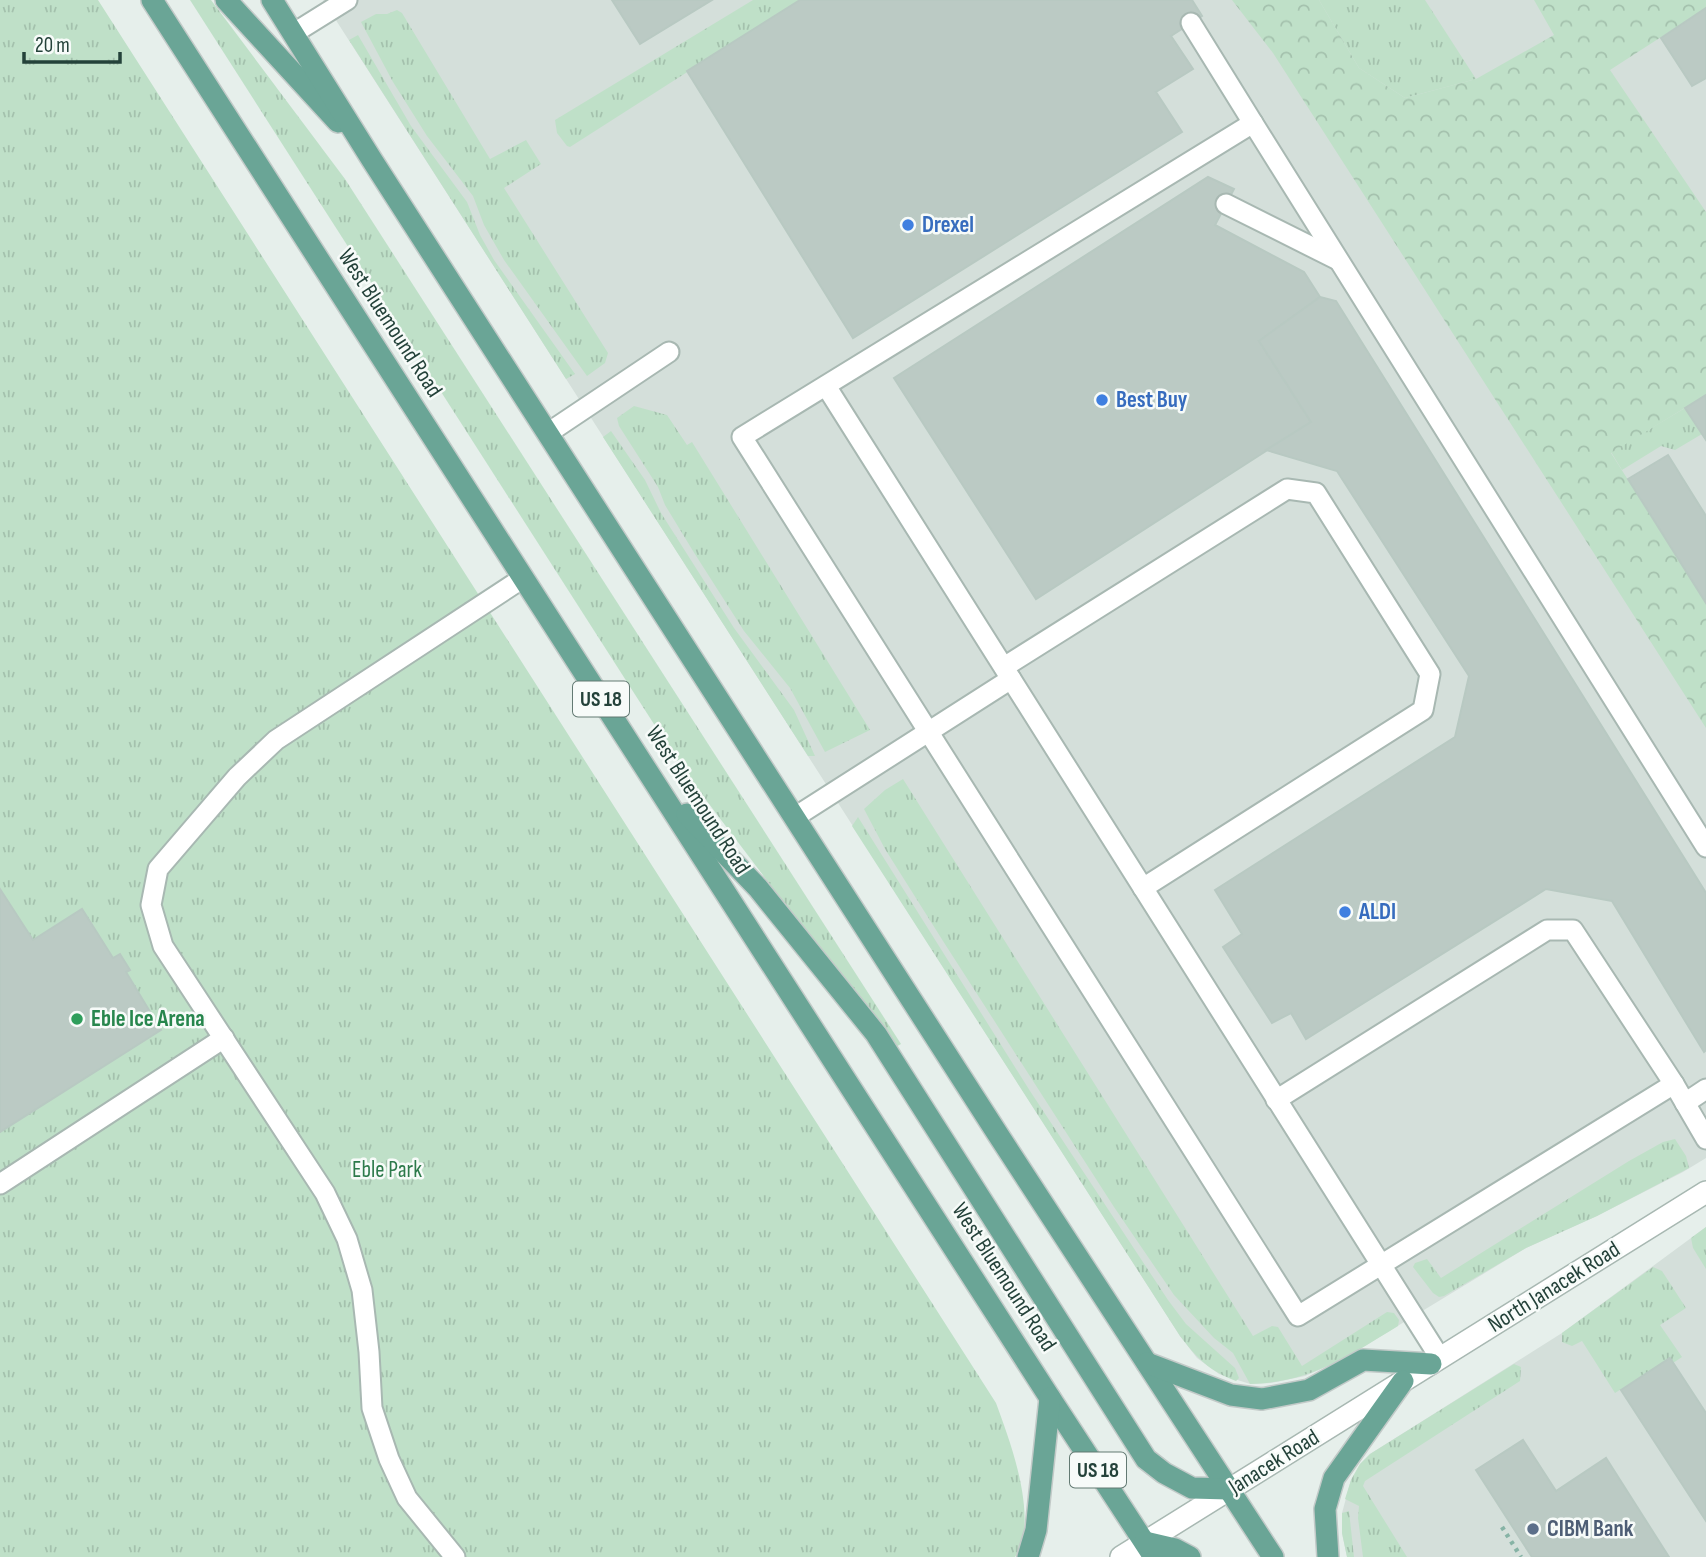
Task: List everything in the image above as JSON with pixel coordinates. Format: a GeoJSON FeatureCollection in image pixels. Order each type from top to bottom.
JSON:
{"type":"FeatureCollection","features":[{"type":"Feature","properties":{"kind":"main road","name":"West Bluemound Road"},"geometry":{"type":"LineString","coordinates":[[152,0],[1149,1549]]}},
{"type":"Feature","properties":{"kind":"main road"},"geometry":{"type":"LineString","coordinates":[[226,0],[372,160]]}},
{"type":"Feature","properties":{"kind":"main road"},"geometry":{"type":"LineString","coordinates":[[272,0],[372,160],[1273,1557]]}},
{"type":"Feature","properties":{"kind":"main road"},"geometry":{"type":"LineString","coordinates":[[656,783],[758,888],[876,1034],[1146,1459],[1164,1473],[1192,1488],[1229,1489]]}},
{"type":"Feature","properties":{"kind":"main road"},"geometry":{"type":"LineString","coordinates":[[1147,1363],[1231,1395],[1262,1399],[1309,1390],[1363,1360],[1436,1361]]}},
{"type":"Feature","properties":{"kind":"main road"},"geometry":{"type":"LineString","coordinates":[[1328,1557],[1325,1509],[1334,1478],[1403,1381]]}},
{"type":"Feature","properties":{"kind":"main road"},"geometry":{"type":"LineString","coordinates":[[1028,1557],[1036,1530],[1050,1398]]}},
{"type":"Feature","properties":{"kind":"main road"},"geometry":{"type":"LineString","coordinates":[[1149,1549],[1175,1549],[1190,1557]]}},
{"type":"Feature","properties":{"kind":"street","name":"North Janacek Road"},"geometry":{"type":"LineString","coordinates":[[1403,1381],[1706,1192]]}},
{"type":"Feature","properties":{"kind":"street","name":"Janacek Road"},"geometry":{"type":"LineString","coordinates":[[1149,1549],[1229,1489],[1403,1381]]}},
{"type":"Feature","properties":{"kind":"street"},"geometry":{"type":"LineString","coordinates":[[1121,1557],[1149,1549]]}},
{"type":"Feature","properties":{"kind":"lane"},"geometry":{"type":"LineString","coordinates":[[293,33],[346,0]]}},
{"type":"Feature","properties":{"kind":"lane"},"geometry":{"type":"LineString","coordinates":[[1191,23],[1706,847]]}},
{"type":"Feature","properties":{"kind":"lane"},"geometry":{"type":"LineString","coordinates":[[1253,123],[743,437],[1298,1316],[1674,1084]]}},
{"type":"Feature","properties":{"kind":"lane"},"geometry":{"type":"LineString","coordinates":[[1226,204],[1339,260]]}},
{"type":"Feature","properties":{"kind":"lane"},"geometry":{"type":"LineString","coordinates":[[548,433],[669,352]]}},
{"type":"Feature","properties":{"kind":"lane"},"geometry":{"type":"LineString","coordinates":[[826,386],[1380,1265],[1436,1361]]}},
{"type":"Feature","properties":{"kind":"lane"},"geometry":{"type":"LineString","coordinates":[[795,817],[928,732],[1008,673],[1287,489],[1316,493],[1430,674],[1423,710],[1143,888]]}},
{"type":"Feature","properties":{"kind":"lane"},"geometry":{"type":"LineString","coordinates":[[455,1557],[407,1498],[388,1459],[372,1408],[362,1290],[347,1239],[325,1193],[163,946],[150,905],[158,869],[237,776],[276,740],[523,579]]}},
{"type":"Feature","properties":{"kind":"lane"},"geometry":{"type":"LineString","coordinates":[[1276,1100],[1547,930],[1573,930],[1674,1084],[1706,1139]]}},
{"type":"Feature","properties":{"kind":"lane"},"geometry":{"type":"LineString","coordinates":[[0,1184],[224,1038]]}},
{"type":"Feature","properties":{"kind":"lane"},"geometry":{"type":"LineString","coordinates":[[1685,1103],[1706,1089]]}},
{"type":"Feature","properties":{"kind":"path"},"geometry":{"type":"LineString","coordinates":[[1502,1527],[1521,1557]]}},
{"type":"Feature","properties":{"kind":"shaded area"},"geometry":{"type":"Polygon","coordinates":[[[323,0],[1706,0],[1706,1158],[1597,1216],[1526,1248],[1340,1361],[1305,1376],[1250,1384],[1219,1374],[1197,1358],[1180,1336],[323,0]]]}},
{"type":"Feature","properties":{"kind":"shaded area"},"geometry":{"type":"Polygon","coordinates":[[[1706,1227],[1706,1557],[1347,1557],[1342,1533],[1342,1513],[1351,1480],[1360,1464],[1370,1454],[1562,1333],[1706,1227]]]}},
{"type":"Feature","properties":{"kind":"green space","name":"Eble Park"},"geometry":{"type":"Polygon","coordinates":[[[0,0],[98,0],[996,1403],[1015,1459],[1024,1502],[1025,1523],[1022,1541],[1015,1557],[0,1557],[0,0]]]}},
{"type":"Feature","properties":{"kind":"green space"},"geometry":{"type":"Polygon","coordinates":[[[190,0],[211,0],[345,179],[901,1044],[894,1048],[684,771],[190,0]]]}},
{"type":"Feature","properties":{"kind":"green space"},"geometry":{"type":"Polygon","coordinates":[[[753,0],[800,0],[570,147],[557,133],[555,120],[753,0]]]}},
{"type":"Feature","properties":{"kind":"green space"},"geometry":{"type":"Polygon","coordinates":[[[1232,0],[1319,0],[1359,68],[1405,98],[1476,79],[1554,35],[1534,0],[1706,0],[1706,8],[1610,70],[1706,212],[1706,395],[1611,453],[1706,603],[1706,728],[1273,53],[1232,0]]]}},
{"type":"Feature","properties":{"kind":"green space"},"geometry":{"type":"Polygon","coordinates":[[[1319,0],[1425,0],[1476,79],[1405,98],[1359,68],[1319,0]]]}},
{"type":"Feature","properties":{"kind":"green space"},"geometry":{"type":"Polygon","coordinates":[[[397,10],[402,13],[490,159],[526,140],[541,164],[504,188],[608,353],[605,363],[587,376],[504,260],[484,225],[473,196],[427,136],[393,82],[361,22],[376,14],[397,10]]]}},
{"type":"Feature","properties":{"kind":"green space"},"geometry":{"type":"Polygon","coordinates":[[[358,35],[411,126],[467,202],[480,235],[494,260],[575,374],[566,379],[349,40],[358,35]]]}},
{"type":"Feature","properties":{"kind":"green space"},"geometry":{"type":"Polygon","coordinates":[[[634,406],[667,415],[687,445],[692,442],[870,730],[825,752],[790,688],[744,631],[619,426],[617,418],[634,406]]]}},
{"type":"Feature","properties":{"kind":"green space"},"geometry":{"type":"Polygon","coordinates":[[[1685,408],[1702,434],[1675,450],[1661,446],[1622,470],[1611,452],[1685,408]]]}},
{"type":"Feature","properties":{"kind":"green space"},"geometry":{"type":"Polygon","coordinates":[[[611,431],[645,480],[661,513],[734,628],[794,710],[815,756],[808,756],[603,437],[611,431]]]}},
{"type":"Feature","properties":{"kind":"green space"},"geometry":{"type":"Polygon","coordinates":[[[903,779],[1253,1336],[1272,1326],[1278,1327],[1302,1366],[1387,1312],[1394,1313],[1399,1320],[1398,1326],[1328,1366],[1291,1379],[1250,1384],[1233,1353],[1214,1338],[1174,1295],[1114,1207],[885,849],[864,809],[885,790],[903,779]]]}},
{"type":"Feature","properties":{"kind":"green space"},"geometry":{"type":"Polygon","coordinates":[[[858,817],[1030,1091],[1168,1300],[1186,1324],[1235,1368],[1239,1378],[1236,1381],[1204,1363],[1180,1336],[852,826],[858,817]]]}},
{"type":"Feature","properties":{"kind":"green space"},"geometry":{"type":"Polygon","coordinates":[[[1675,1139],[1686,1156],[1689,1168],[1597,1216],[1526,1248],[1444,1296],[1439,1297],[1433,1293],[1413,1267],[1415,1263],[1427,1259],[1441,1278],[1629,1161],[1663,1142],[1675,1139]]]}},
{"type":"Feature","properties":{"kind":"green space"},"geometry":{"type":"Polygon","coordinates":[[[1706,1227],[1706,1269],[1693,1248],[1691,1238],[1706,1227]]]}},
{"type":"Feature","properties":{"kind":"green space"},"geometry":{"type":"Polygon","coordinates":[[[1653,1267],[1662,1271],[1686,1308],[1660,1325],[1682,1357],[1673,1363],[1670,1358],[1615,1393],[1582,1341],[1572,1346],[1562,1342],[1562,1333],[1653,1267]]]}},
{"type":"Feature","properties":{"kind":"green space"},"geometry":{"type":"Polygon","coordinates":[[[1514,1364],[1521,1367],[1520,1381],[1365,1481],[1363,1486],[1407,1557],[1363,1557],[1359,1506],[1345,1499],[1360,1464],[1370,1454],[1514,1364]]]}},
{"type":"Feature","properties":{"kind":"green space"},"geometry":{"type":"Polygon","coordinates":[[[1349,1511],[1354,1557],[1347,1557],[1342,1533],[1342,1513],[1349,1511]]]}},
{"type":"Feature","properties":{"kind":"building"},"geometry":{"type":"Polygon","coordinates":[[[612,0],[712,0],[640,44],[612,0]]]}},
{"type":"Feature","properties":{"kind":"building","name":"Drexel"},"geometry":{"type":"Polygon","coordinates":[[[800,0],[1192,0],[1202,16],[1171,36],[1193,69],[1156,92],[1182,132],[853,338],[687,71],[800,0]]]}},
{"type":"Feature","properties":{"kind":"building"},"geometry":{"type":"Polygon","coordinates":[[[1706,8],[1706,78],[1692,86],[1661,38],[1706,8]]]}},
{"type":"Feature","properties":{"kind":"building","name":"Best Buy"},"geometry":{"type":"Polygon","coordinates":[[[1208,177],[1234,189],[1215,225],[1304,272],[1320,297],[1259,341],[1311,422],[1036,599],[894,378],[1208,177]]]}},
{"type":"Feature","properties":{"kind":"building"},"geometry":{"type":"Polygon","coordinates":[[[1320,297],[1336,301],[1706,893],[1704,1052],[1612,901],[1546,889],[1306,1039],[1291,1013],[1272,1023],[1223,947],[1242,934],[1215,890],[1455,737],[1469,676],[1337,471],[1266,450],[1311,422],[1259,341],[1320,297]]]}},
{"type":"Feature","properties":{"kind":"building"},"geometry":{"type":"Polygon","coordinates":[[[1706,395],[1706,440],[1685,408],[1706,395]]]}},
{"type":"Feature","properties":{"kind":"building"},"geometry":{"type":"Polygon","coordinates":[[[1668,455],[1706,516],[1706,603],[1628,479],[1668,455]]]}},
{"type":"Feature","properties":{"kind":"building","name":"Eble Ice Arena"},"geometry":{"type":"Polygon","coordinates":[[[0,889],[33,940],[82,909],[113,958],[120,954],[130,970],[126,972],[161,1030],[0,1132],[0,889]]]}},
{"type":"Feature","properties":{"kind":"building"},"geometry":{"type":"Polygon","coordinates":[[[1670,1358],[1706,1413],[1706,1521],[1621,1390],[1670,1358]]]}},
{"type":"Feature","properties":{"kind":"building"},"geometry":{"type":"Polygon","coordinates":[[[1523,1440],[1556,1491],[1606,1458],[1669,1557],[1532,1557],[1476,1470],[1523,1440]]]}},
{"type":"Feature","properties":{"kind":"place","name":"Drexel"},"geometry":{"type":"Point","coordinates":[908,225]}},
{"type":"Feature","properties":{"kind":"place","name":"Best Buy"},"geometry":{"type":"Point","coordinates":[1102,400]}},
{"type":"Feature","properties":{"kind":"place","name":"ALDI"},"geometry":{"type":"Point","coordinates":[1345,912]}},
{"type":"Feature","properties":{"kind":"place","name":"Eble Ice Arena"},"geometry":{"type":"Point","coordinates":[77,1019]}},
{"type":"Feature","properties":{"kind":"place","name":"CIBM Bank"},"geometry":{"type":"Point","coordinates":[1533,1529]}}]}
